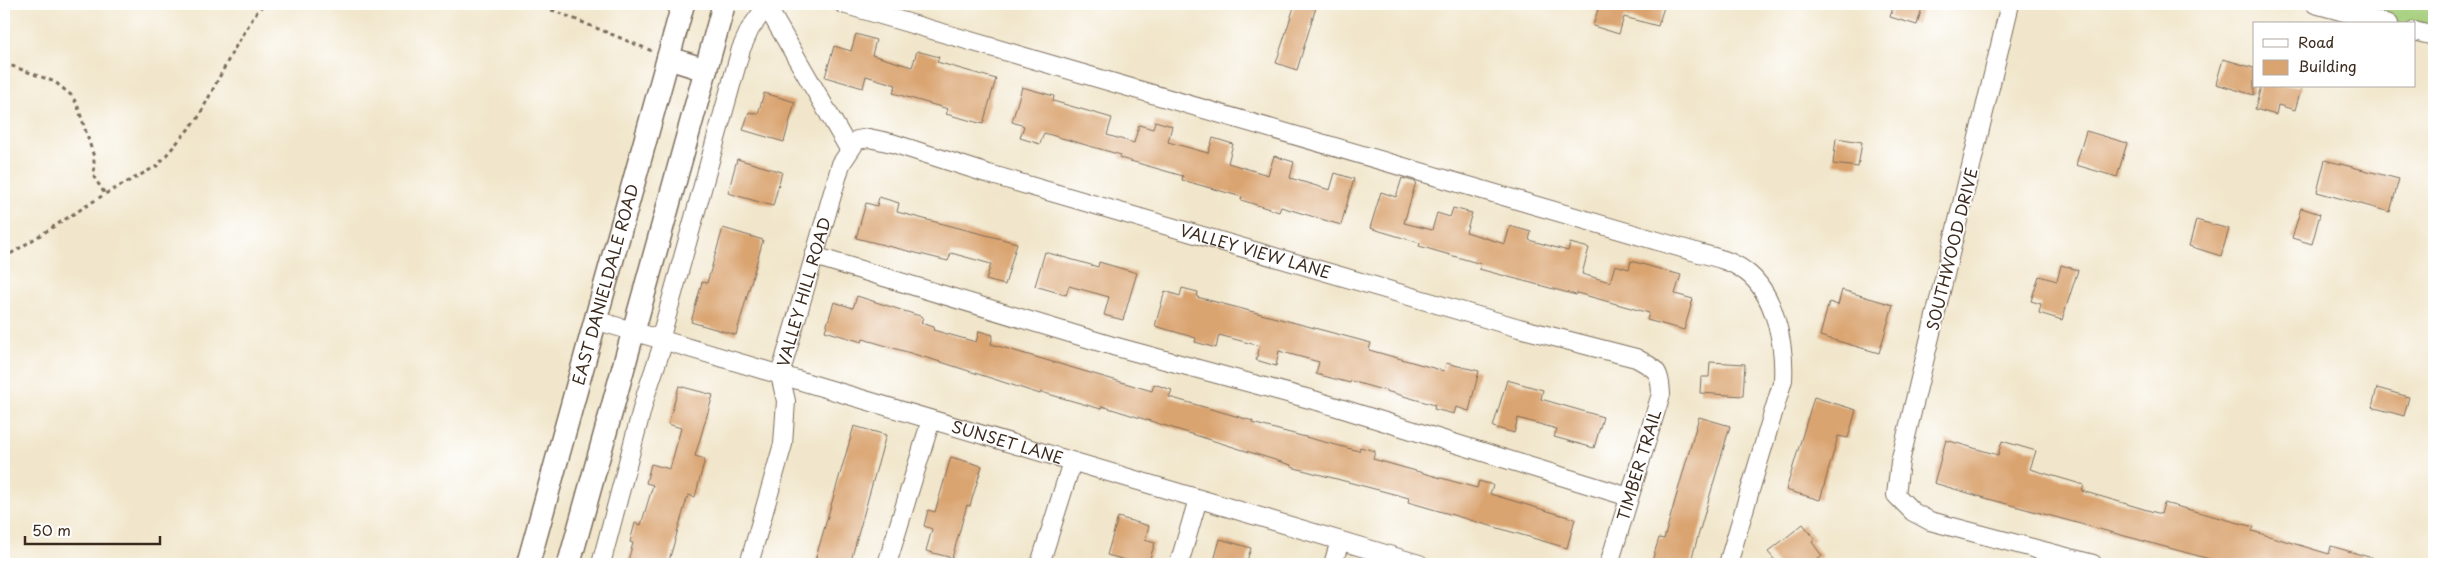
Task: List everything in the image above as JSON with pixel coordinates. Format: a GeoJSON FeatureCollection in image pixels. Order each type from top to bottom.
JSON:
{"type":"FeatureCollection","features":[{"type":"Feature","properties":{"kind":"main road","name":"EAST DANIELDALE ROAD"},"geometry":{"type":"LineString","coordinates":[[528,564],[683,4]]}},
{"type":"Feature","properties":{"kind":"main road"},"geometry":{"type":"LineString","coordinates":[[569,564],[724,4]]}},
{"type":"Feature","properties":{"kind":"main road"},"geometry":{"type":"LineString","coordinates":[[668,58],[706,70]]}},
{"type":"Feature","properties":{"kind":"street"},"geometry":{"type":"LineString","coordinates":[[601,564],[741,49],[750,29],[767,4],[853,145]]}},
{"type":"Feature","properties":{"kind":"street"},"geometry":{"type":"LineString","coordinates":[[844,4],[1730,262],[1745,271],[1767,294],[1773,309],[1784,366],[1783,380],[1728,564]]}},
{"type":"Feature","properties":{"kind":"street","name":"SOUTHWOOD DRIVE"},"geometry":{"type":"LineString","coordinates":[[2010,4],[1900,462],[1896,495],[1902,504],[1912,512],[1930,521],[2049,558]]}},
{"type":"Feature","properties":{"kind":"street"},"geometry":{"type":"LineString","coordinates":[[2315,4],[2382,22]]}},
{"type":"Feature","properties":{"kind":"street"},"geometry":{"type":"LineString","coordinates":[[2416,32],[2434,36]]}},
{"type":"Feature","properties":{"kind":"street","name":"VALLEY VIEW LANE"},"geometry":{"type":"LineString","coordinates":[[853,145],[869,138],[892,143],[989,174],[1519,328],[1636,358],[1652,367]]}},
{"type":"Feature","properties":{"kind":"street","name":"VALLEY HILL ROAD"},"geometry":{"type":"LineString","coordinates":[[749,564],[783,444],[786,402],[780,375],[841,164],[853,145]]}},
{"type":"Feature","properties":{"kind":"street"},"geometry":{"type":"LineString","coordinates":[[814,256],[1113,346],[1317,401],[1629,497]]}},
{"type":"Feature","properties":{"kind":"street","name":"SUNSET LANE"},"geometry":{"type":"LineString","coordinates":[[595,320],[1419,564]]}},
{"type":"Feature","properties":{"kind":"street","name":"TIMBER TRAIL"},"geometry":{"type":"LineString","coordinates":[[1609,564],[1661,394],[1660,376],[1652,367]]}},
{"type":"Feature","properties":{"kind":"street"},"geometry":{"type":"LineString","coordinates":[[887,564],[931,420]]}},
{"type":"Feature","properties":{"kind":"street"},"geometry":{"type":"LineString","coordinates":[[1040,564],[1072,462]]}},
{"type":"Feature","properties":{"kind":"street"},"geometry":{"type":"LineString","coordinates":[[1179,564],[1198,499]]}},
{"type":"Feature","properties":{"kind":"street"},"geometry":{"type":"LineString","coordinates":[[1333,564],[1340,541]]}},
{"type":"Feature","properties":{"kind":"street"},"geometry":{"type":"LineString","coordinates":[[2049,558],[2093,564]]}},
{"type":"Feature","properties":{"kind":"path"},"geometry":{"type":"LineString","coordinates":[[4,258],[106,194],[157,166],[198,118],[233,51],[256,13],[264,4]]}},
{"type":"Feature","properties":{"kind":"path"},"geometry":{"type":"LineString","coordinates":[[528,4],[616,35],[668,58]]}},
{"type":"Feature","properties":{"kind":"path"},"geometry":{"type":"LineString","coordinates":[[4,63],[55,82],[71,96],[77,104],[94,156],[94,177],[106,194]]}},
{"type":"Feature","properties":{"kind":"green space"},"geometry":{"type":"Polygon","coordinates":[[[2336,4],[2434,4],[2434,32],[2416,25],[2416,22],[2399,22],[2336,4]]]}},
{"type":"Feature","properties":{"kind":"building"},"geometry":{"type":"Polygon","coordinates":[[[1295,4],[1317,4],[1297,70],[1276,63],[1295,4]]]}},
{"type":"Feature","properties":{"kind":"building"},"geometry":{"type":"Polygon","coordinates":[[[1594,4],[1665,4],[1658,26],[1624,17],[1619,34],[1593,26],[1598,9],[1593,8],[1594,4]]]}},
{"type":"Feature","properties":{"kind":"building"},"geometry":{"type":"Polygon","coordinates":[[[1894,4],[1923,4],[1917,25],[1890,17],[1894,4]]]}},
{"type":"Feature","properties":{"kind":"building"},"geometry":{"type":"Polygon","coordinates":[[[856,34],[876,40],[872,55],[912,67],[917,51],[939,57],[937,62],[996,79],[983,124],[946,114],[948,109],[893,93],[896,85],[866,76],[863,88],[825,77],[834,46],[851,51],[856,34]]]}},
{"type":"Feature","properties":{"kind":"building"},"geometry":{"type":"Polygon","coordinates":[[[2223,59],[2253,68],[2254,95],[2216,84],[2223,59]]]}},
{"type":"Feature","properties":{"kind":"building"},"geometry":{"type":"Polygon","coordinates":[[[1022,87],[1054,96],[1053,101],[1112,118],[1107,135],[1134,143],[1139,125],[1153,129],[1155,121],[1172,126],[1168,142],[1208,153],[1213,138],[1233,144],[1228,163],[1268,175],[1274,156],[1294,162],[1290,178],[1330,190],[1335,173],[1354,179],[1341,225],[1281,207],[1279,212],[1241,200],[1242,197],[1182,180],[1183,176],[1120,158],[1121,155],[1044,133],[1040,144],[1020,138],[1024,126],[1012,122],[1022,87]]]}},
{"type":"Feature","properties":{"kind":"building"},"geometry":{"type":"Polygon","coordinates":[[[2260,88],[2301,88],[2295,110],[2278,105],[2276,115],[2255,109],[2260,88]]]}},
{"type":"Feature","properties":{"kind":"building"},"geometry":{"type":"Polygon","coordinates":[[[764,93],[795,102],[784,142],[743,130],[749,112],[758,114],[764,93]]]}},
{"type":"Feature","properties":{"kind":"building"},"geometry":{"type":"Polygon","coordinates":[[[2086,131],[2127,143],[2117,177],[2076,165],[2086,131]]]}},
{"type":"Feature","properties":{"kind":"building"},"geometry":{"type":"Polygon","coordinates":[[[1836,138],[1862,142],[1858,167],[1833,164],[1836,138]]]}},
{"type":"Feature","properties":{"kind":"building"},"geometry":{"type":"Polygon","coordinates":[[[737,159],[782,172],[773,206],[728,193],[737,159]]]}},
{"type":"Feature","properties":{"kind":"building"},"geometry":{"type":"Polygon","coordinates":[[[2325,160],[2399,179],[2390,212],[2317,192],[2325,160]]]}},
{"type":"Feature","properties":{"kind":"building"},"geometry":{"type":"Polygon","coordinates":[[[1402,178],[1416,182],[1404,223],[1432,230],[1437,213],[1450,217],[1453,208],[1472,213],[1466,232],[1505,244],[1510,226],[1531,232],[1529,240],[1568,251],[1570,243],[1589,248],[1582,274],[1610,282],[1615,265],[1629,269],[1631,261],[1681,275],[1675,294],[1693,299],[1684,330],[1647,320],[1649,313],[1479,269],[1481,264],[1419,246],[1420,243],[1370,228],[1381,192],[1396,197],[1402,178]]]}},
{"type":"Feature","properties":{"kind":"building"},"geometry":{"type":"Polygon","coordinates":[[[879,197],[899,203],[897,212],[1017,243],[1005,285],[986,280],[991,264],[951,253],[948,261],[856,238],[866,203],[877,206],[879,197]]]}},
{"type":"Feature","properties":{"kind":"building"},"geometry":{"type":"Polygon","coordinates":[[[2301,208],[2320,214],[2312,244],[2292,238],[2301,208]]]}},
{"type":"Feature","properties":{"kind":"building"},"geometry":{"type":"Polygon","coordinates":[[[2196,220],[2229,229],[2221,256],[2189,246],[2196,220]]]}},
{"type":"Feature","properties":{"kind":"building"},"geometry":{"type":"Polygon","coordinates":[[[723,228],[763,240],[736,335],[691,322],[702,282],[707,283],[723,228]]]}},
{"type":"Feature","properties":{"kind":"building"},"geometry":{"type":"Polygon","coordinates":[[[1045,252],[1098,267],[1099,262],[1137,273],[1123,320],[1104,315],[1109,297],[1069,286],[1066,295],[1035,286],[1045,252]]]}},
{"type":"Feature","properties":{"kind":"building"},"geometry":{"type":"Polygon","coordinates":[[[2061,265],[2078,270],[2062,320],[2039,313],[2041,304],[2031,301],[2039,276],[2057,281],[2061,265]]]}},
{"type":"Feature","properties":{"kind":"building"},"geometry":{"type":"Polygon","coordinates":[[[1182,288],[1198,292],[1197,297],[1371,343],[1369,350],[1444,371],[1446,363],[1479,371],[1469,411],[1456,407],[1454,414],[1434,409],[1435,405],[1351,381],[1350,383],[1316,374],[1319,362],[1279,351],[1276,366],[1256,360],[1260,346],[1219,335],[1216,348],[1195,342],[1196,338],[1155,326],[1165,291],[1180,296],[1182,288]]]}},
{"type":"Feature","properties":{"kind":"building"},"geometry":{"type":"Polygon","coordinates":[[[1842,290],[1893,305],[1879,353],[1820,336],[1829,302],[1838,305],[1842,290]]]}},
{"type":"Feature","properties":{"kind":"building"},"geometry":{"type":"Polygon","coordinates":[[[857,296],[923,317],[921,323],[934,327],[933,330],[976,342],[979,331],[993,335],[991,344],[1152,391],[1154,384],[1172,390],[1169,397],[1253,421],[1252,423],[1359,451],[1360,447],[1375,451],[1373,459],[1477,488],[1479,481],[1493,485],[1490,494],[1575,519],[1567,548],[1408,502],[1409,498],[1291,467],[1291,465],[1102,406],[1101,409],[1041,392],[1040,394],[863,339],[862,342],[825,331],[834,302],[853,308],[857,296]]]}},
{"type":"Feature","properties":{"kind":"building"},"geometry":{"type":"Polygon","coordinates":[[[1710,362],[1745,364],[1743,396],[1700,393],[1701,377],[1709,377],[1710,362]]]}},
{"type":"Feature","properties":{"kind":"building"},"geometry":{"type":"Polygon","coordinates":[[[1507,380],[1543,390],[1541,399],[1603,417],[1594,448],[1554,437],[1557,429],[1518,418],[1514,433],[1493,427],[1507,380]]]}},
{"type":"Feature","properties":{"kind":"building"},"geometry":{"type":"Polygon","coordinates":[[[679,386],[713,395],[695,456],[705,459],[695,497],[688,495],[668,564],[627,564],[633,543],[630,542],[635,523],[641,525],[653,485],[646,483],[651,464],[670,469],[681,428],[668,424],[679,386]]]}},
{"type":"Feature","properties":{"kind":"building"},"geometry":{"type":"Polygon","coordinates":[[[2377,388],[2409,397],[2404,416],[2372,407],[2377,388]]]}},
{"type":"Feature","properties":{"kind":"building"},"geometry":{"type":"Polygon","coordinates":[[[1814,397],[1856,410],[1848,438],[1838,436],[1820,500],[1786,490],[1814,397]]]}},
{"type":"Feature","properties":{"kind":"building"},"geometry":{"type":"Polygon","coordinates":[[[1699,417],[1730,426],[1690,564],[1651,564],[1659,538],[1664,539],[1699,417]]]}},
{"type":"Feature","properties":{"kind":"building"},"geometry":{"type":"Polygon","coordinates":[[[854,426],[886,435],[850,564],[814,564],[854,426]]]}},
{"type":"Feature","properties":{"kind":"building"},"geometry":{"type":"Polygon","coordinates":[[[1946,440],[1998,455],[2002,441],[2036,451],[2030,469],[2084,485],[2082,491],[2161,514],[2164,503],[2254,527],[2252,531],[2329,554],[2331,546],[2379,560],[2378,564],[2228,564],[1985,498],[1934,483],[1946,440]]]}},
{"type":"Feature","properties":{"kind":"building"},"geometry":{"type":"Polygon","coordinates":[[[951,457],[982,466],[970,506],[967,505],[952,558],[926,551],[932,529],[924,526],[928,510],[935,512],[951,457]]]}},
{"type":"Feature","properties":{"kind":"building"},"geometry":{"type":"Polygon","coordinates":[[[1118,517],[1149,526],[1145,540],[1155,543],[1148,564],[1140,564],[1107,555],[1118,517]]]}},
{"type":"Feature","properties":{"kind":"building"},"geometry":{"type":"Polygon","coordinates":[[[1803,524],[1815,539],[1812,542],[1822,556],[1812,564],[1778,564],[1768,552],[1803,524]]]}},
{"type":"Feature","properties":{"kind":"building"},"geometry":{"type":"Polygon","coordinates":[[[1220,539],[1251,548],[1246,564],[1213,564],[1220,539]]]}}]}
